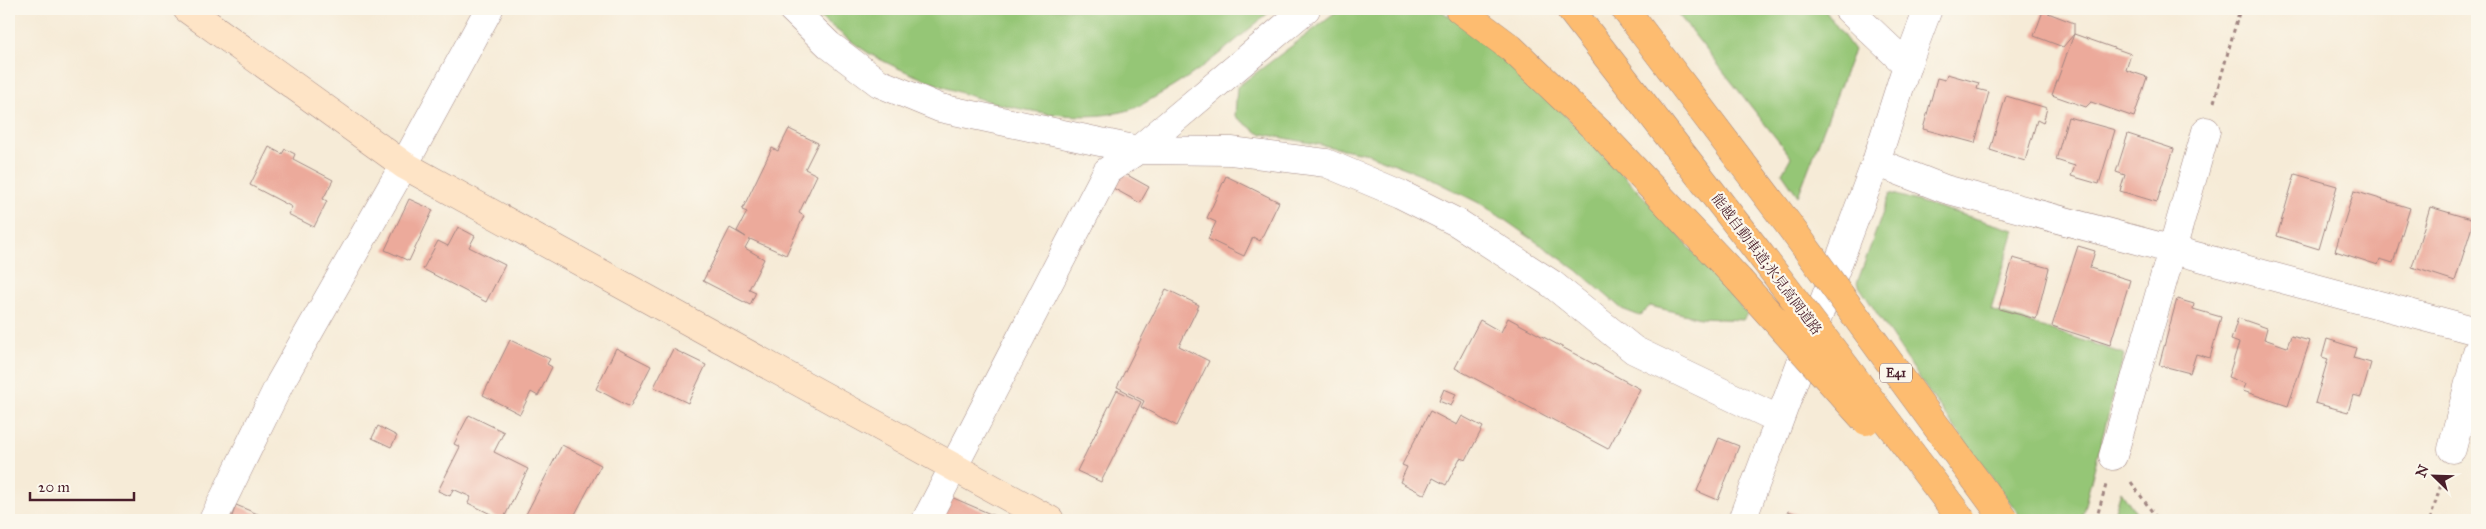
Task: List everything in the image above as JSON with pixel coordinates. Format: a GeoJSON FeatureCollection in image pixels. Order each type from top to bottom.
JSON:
{"type":"FeatureCollection","features":[{"type":"Feature","properties":{"kind":"highway"},"geometry":{"type":"LineString","coordinates":[[1460,9],[1511,48],[1596,129],[1739,280],[1956,520]]}},
{"type":"Feature","properties":{"kind":"highway","name":"能越自動車道;氷見高岡道路"},"geometry":{"type":"LineString","coordinates":[[1570,9],[1763,258],[1962,520]]}},
{"type":"Feature","properties":{"kind":"highway","name":"E41"},"geometry":{"type":"LineString","coordinates":[[1624,9],[1789,225],[2005,520]]}},
{"type":"Feature","properties":{"kind":"street"},"geometry":{"type":"LineString","coordinates":[[187,9],[404,165],[1050,520]]}},
{"type":"Feature","properties":{"kind":"street"},"geometry":{"type":"LineString","coordinates":[[214,520],[280,383],[404,165],[489,9]]}},
{"type":"Feature","properties":{"kind":"street"},"geometry":{"type":"LineString","coordinates":[[792,9],[829,45],[879,82],[940,108],[1138,150],[1231,151],[1326,163],[1400,194],[1458,223],[1552,284],[1634,350],[1778,419]]}},
{"type":"Feature","properties":{"kind":"street"},"geometry":{"type":"LineString","coordinates":[[926,520],[1107,171],[1138,150],[1306,9]]}},
{"type":"Feature","properties":{"kind":"street"},"geometry":{"type":"LineString","coordinates":[[1848,9],[1906,65]]}},
{"type":"Feature","properties":{"kind":"street"},"geometry":{"type":"LineString","coordinates":[[1742,520],[1778,419],[1876,162],[1906,65],[1928,9]]}},
{"type":"Feature","properties":{"kind":"street"},"geometry":{"type":"LineString","coordinates":[[2113,456],[2174,250],[2206,131]]}},
{"type":"Feature","properties":{"kind":"street"},"geometry":{"type":"LineString","coordinates":[[1876,162],[1944,189],[2477,331]]}},
{"type":"Feature","properties":{"kind":"street"},"geometry":{"type":"LineString","coordinates":[[2452,448],[2477,352]]}},
{"type":"Feature","properties":{"kind":"path"},"geometry":{"type":"LineString","coordinates":[[2206,131],[2240,9]]}},
{"type":"Feature","properties":{"kind":"path"},"geometry":{"type":"LineString","coordinates":[[2430,520],[2452,448]]}},
{"type":"Feature","properties":{"kind":"green space"},"geometry":{"type":"Polygon","coordinates":[[[813,9],[1273,9],[1187,78],[1141,105],[1132,109],[1103,115],[1070,115],[998,104],[928,81],[870,54],[818,16],[813,9]]]}},
{"type":"Feature","properties":{"kind":"green space"},"geometry":{"type":"Polygon","coordinates":[[[1341,9],[1438,9],[1460,23],[1548,97],[1665,219],[1747,314],[1743,320],[1700,318],[1650,306],[1640,316],[1622,309],[1577,270],[1483,205],[1423,175],[1369,154],[1258,133],[1235,116],[1237,87],[1341,9]]]}},
{"type":"Feature","properties":{"kind":"green space"},"geometry":{"type":"Polygon","coordinates":[[[1674,9],[1824,9],[1854,50],[1798,196],[1782,173],[1791,157],[1674,9]]]}},
{"type":"Feature","properties":{"kind":"green space"},"geometry":{"type":"Polygon","coordinates":[[[1890,193],[2014,230],[1991,310],[2124,354],[2081,520],[2023,520],[1928,391],[1857,283],[1890,193]]]}},
{"type":"Feature","properties":{"kind":"green space"},"geometry":{"type":"Polygon","coordinates":[[[2121,491],[2141,520],[2112,520],[2121,491]]]}},
{"type":"Feature","properties":{"kind":"building"},"geometry":{"type":"Polygon","coordinates":[[[2043,11],[2074,23],[2074,34],[2063,47],[2034,36],[2043,11]]]}},
{"type":"Feature","properties":{"kind":"building"},"geometry":{"type":"Polygon","coordinates":[[[2074,34],[2131,54],[2126,70],[2147,77],[2134,117],[2091,102],[2086,107],[2052,95],[2074,34]]]}},
{"type":"Feature","properties":{"kind":"building"},"geometry":{"type":"Polygon","coordinates":[[[1947,74],[1979,83],[1977,89],[1989,92],[1975,143],[1923,129],[1937,78],[1945,80],[1947,74]]]}},
{"type":"Feature","properties":{"kind":"building"},"geometry":{"type":"Polygon","coordinates":[[[2006,96],[2047,108],[2043,123],[2037,120],[2025,161],[1990,150],[2006,96]]]}},
{"type":"Feature","properties":{"kind":"building"},"geometry":{"type":"Polygon","coordinates":[[[2068,117],[2115,130],[2099,184],[2071,176],[2075,166],[2056,160],[2068,117]]]}},
{"type":"Feature","properties":{"kind":"building"},"geometry":{"type":"Polygon","coordinates":[[[789,129],[818,143],[805,169],[817,175],[799,213],[804,216],[786,255],[750,239],[745,248],[764,259],[749,289],[756,292],[750,305],[703,281],[730,228],[746,237],[737,231],[747,212],[742,210],[772,148],[778,151],[789,129]]]}},
{"type":"Feature","properties":{"kind":"building"},"geometry":{"type":"Polygon","coordinates":[[[2128,134],[2174,149],[2157,202],[2120,191],[2125,175],[2116,172],[2128,134]]]}},
{"type":"Feature","properties":{"kind":"building"},"geometry":{"type":"Polygon","coordinates":[[[269,147],[282,154],[285,149],[295,154],[293,159],[333,180],[323,199],[327,201],[314,227],[288,214],[292,207],[250,185],[269,147]]]}},
{"type":"Feature","properties":{"kind":"building"},"geometry":{"type":"Polygon","coordinates":[[[1122,172],[1149,187],[1140,203],[1113,188],[1122,172]]]}},
{"type":"Feature","properties":{"kind":"building"},"geometry":{"type":"Polygon","coordinates":[[[2295,174],[2337,186],[2319,249],[2277,236],[2295,174]]]}},
{"type":"Feature","properties":{"kind":"building"},"geometry":{"type":"Polygon","coordinates":[[[1226,176],[1279,202],[1260,241],[1253,237],[1244,256],[1208,239],[1216,222],[1207,218],[1226,176]]]}},
{"type":"Feature","properties":{"kind":"building"},"geometry":{"type":"Polygon","coordinates":[[[2354,191],[2410,208],[2393,263],[2380,259],[2378,265],[2335,251],[2354,191]]]}},
{"type":"Feature","properties":{"kind":"building"},"geometry":{"type":"Polygon","coordinates":[[[409,199],[433,210],[409,261],[385,250],[409,199]]]}},
{"type":"Feature","properties":{"kind":"building"},"geometry":{"type":"Polygon","coordinates":[[[2430,207],[2474,220],[2455,281],[2412,267],[2430,207]]]}},
{"type":"Feature","properties":{"kind":"building"},"geometry":{"type":"Polygon","coordinates":[[[458,227],[475,236],[469,247],[505,265],[486,302],[423,269],[438,241],[448,246],[458,227]]]}},
{"type":"Feature","properties":{"kind":"building"},"geometry":{"type":"Polygon","coordinates":[[[2078,246],[2095,251],[2090,268],[2130,280],[2110,345],[2052,326],[2078,246]]]}},
{"type":"Feature","properties":{"kind":"building"},"geometry":{"type":"Polygon","coordinates":[[[2013,258],[2049,268],[2036,319],[1999,309],[2013,258]]]}},
{"type":"Feature","properties":{"kind":"building"},"geometry":{"type":"Polygon","coordinates":[[[1166,289],[1199,305],[1179,346],[1209,361],[1177,426],[1141,407],[1144,401],[1117,387],[1166,289]]]}},
{"type":"Feature","properties":{"kind":"building"},"geometry":{"type":"Polygon","coordinates":[[[2177,299],[2194,304],[2193,309],[2221,317],[2210,358],[2196,354],[2190,373],[2159,365],[2177,299]]]}},
{"type":"Feature","properties":{"kind":"building"},"geometry":{"type":"Polygon","coordinates":[[[1508,318],[1640,389],[1608,449],[1455,368],[1480,320],[1501,332],[1508,318]]]}},
{"type":"Feature","properties":{"kind":"building"},"geometry":{"type":"Polygon","coordinates":[[[2238,318],[2267,328],[2264,339],[2287,347],[2291,336],[2310,341],[2288,406],[2243,391],[2246,384],[2228,377],[2239,343],[2231,340],[2238,318]]]}},
{"type":"Feature","properties":{"kind":"building"},"geometry":{"type":"Polygon","coordinates":[[[2327,339],[2356,348],[2353,358],[2371,363],[2361,397],[2353,395],[2348,412],[2315,403],[2328,359],[2322,357],[2327,339]]]}},
{"type":"Feature","properties":{"kind":"building"},"geometry":{"type":"Polygon","coordinates":[[[510,340],[550,359],[547,364],[552,367],[538,396],[531,392],[520,414],[483,395],[510,340]]]}},
{"type":"Feature","properties":{"kind":"building"},"geometry":{"type":"Polygon","coordinates":[[[616,348],[651,366],[630,407],[596,389],[616,348]]]}},
{"type":"Feature","properties":{"kind":"building"},"geometry":{"type":"Polygon","coordinates":[[[673,349],[706,365],[688,403],[654,387],[673,349]]]}},
{"type":"Feature","properties":{"kind":"building"},"geometry":{"type":"Polygon","coordinates":[[[1444,389],[1456,394],[1451,406],[1439,401],[1444,389]]]}},
{"type":"Feature","properties":{"kind":"building"},"geometry":{"type":"Polygon","coordinates":[[[1117,390],[1141,402],[1101,482],[1077,471],[1117,390]]]}},
{"type":"Feature","properties":{"kind":"building"},"geometry":{"type":"Polygon","coordinates":[[[1430,411],[1457,425],[1462,416],[1483,427],[1466,460],[1460,458],[1446,485],[1433,478],[1425,495],[1400,482],[1407,467],[1402,465],[1430,411]]]}},
{"type":"Feature","properties":{"kind":"building"},"geometry":{"type":"Polygon","coordinates":[[[469,415],[504,432],[494,452],[528,469],[503,520],[468,503],[471,497],[453,489],[450,496],[438,491],[460,447],[454,444],[469,415]]]}},
{"type":"Feature","properties":{"kind":"building"},"geometry":{"type":"Polygon","coordinates":[[[378,426],[397,436],[391,447],[372,438],[378,426]]]}},
{"type":"Feature","properties":{"kind":"building"},"geometry":{"type":"Polygon","coordinates":[[[1719,438],[1739,446],[1718,500],[1697,491],[1719,438]]]}},
{"type":"Feature","properties":{"kind":"building"},"geometry":{"type":"Polygon","coordinates":[[[562,445],[601,465],[572,520],[523,520],[562,445]]]}},
{"type":"Feature","properties":{"kind":"building"},"geometry":{"type":"Polygon","coordinates":[[[949,496],[995,516],[993,520],[938,520],[949,496]]]}},
{"type":"Feature","properties":{"kind":"building"},"geometry":{"type":"Polygon","coordinates":[[[236,505],[272,520],[231,519],[236,505]]]}},
{"type":"Feature","properties":{"kind":"building"},"geometry":{"type":"Polygon","coordinates":[[[1788,511],[1813,520],[1785,520],[1788,511]]]}},
{"type":"Feature","properties":{"kind":"building"},"geometry":{"type":"Polygon","coordinates":[[[274,515],[288,520],[272,520],[274,515]]]}}]}
